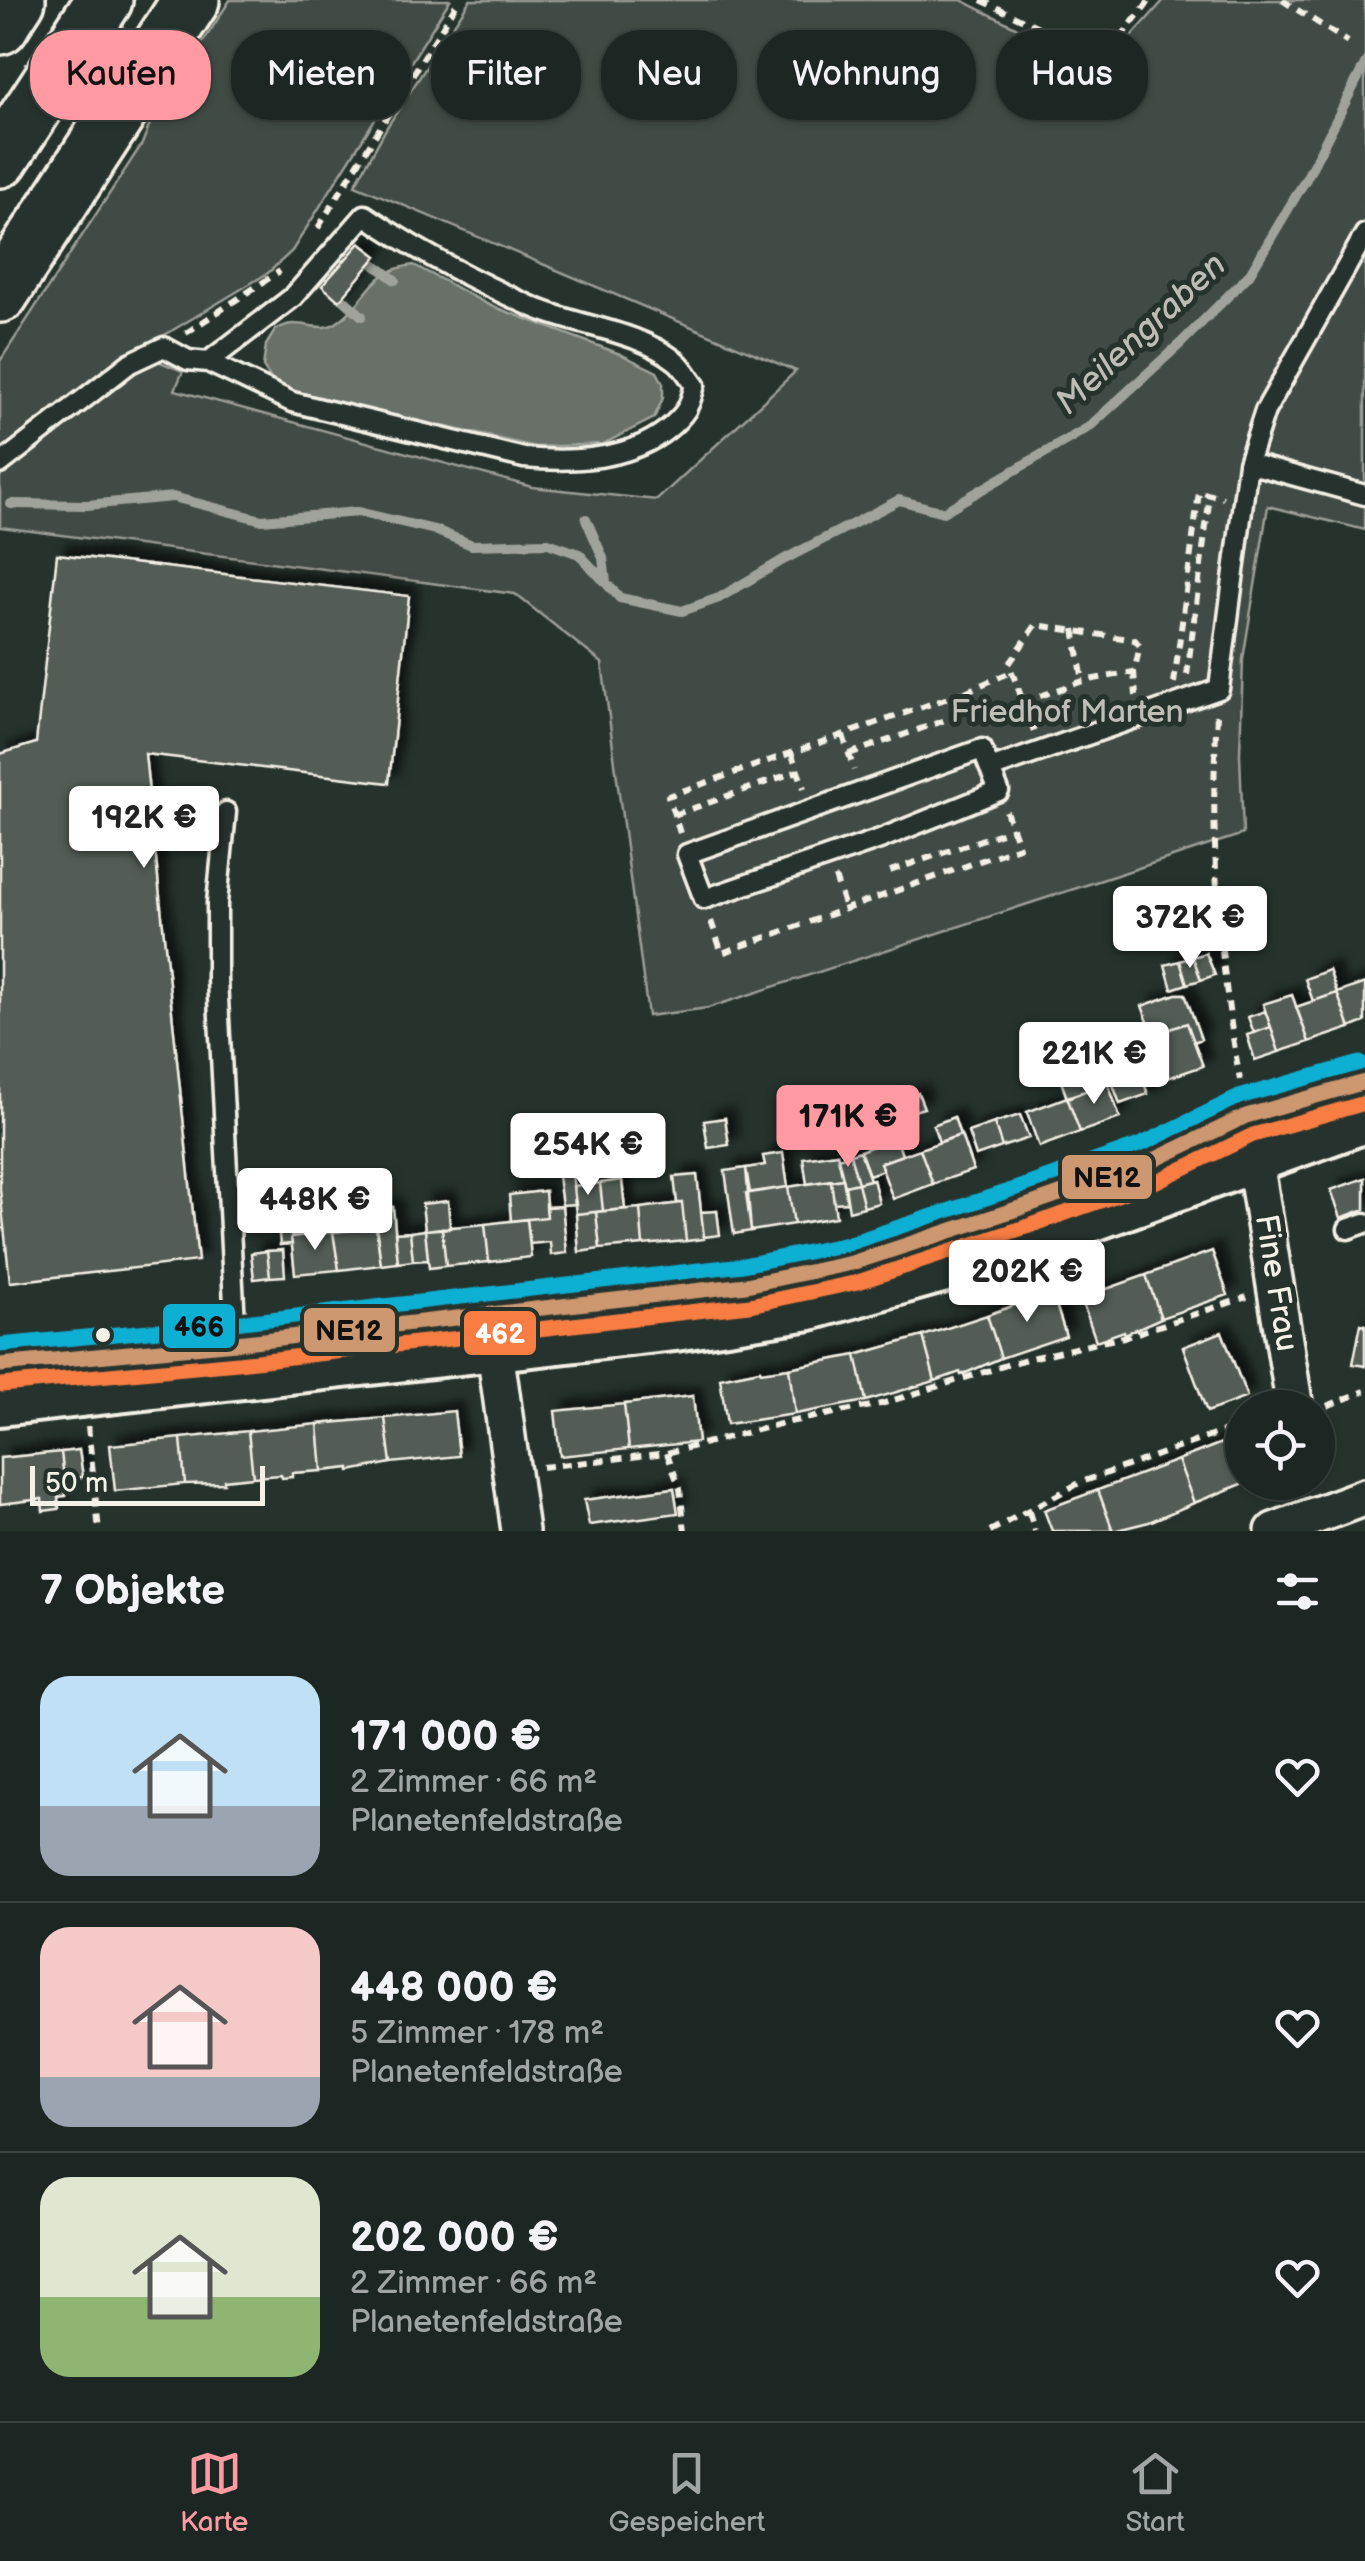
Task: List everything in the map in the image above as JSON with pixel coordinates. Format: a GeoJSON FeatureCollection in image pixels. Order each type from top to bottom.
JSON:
{"type":"FeatureCollection","features":[{"type":"Feature","properties":{"kind":"highway"},"geometry":{"type":"LineString","coordinates":[[0,26],[17,0]]}},
{"type":"Feature","properties":{"kind":"highway"},"geometry":{"type":"LineString","coordinates":[[0,160],[104,0]]}},
{"type":"Feature","properties":{"kind":"highway"},"geometry":{"type":"LineString","coordinates":[[0,294],[190,0]]}},
{"type":"Feature","properties":{"kind":"street"},"geometry":{"type":"LineString","coordinates":[[0,1404],[80,1396],[237,1360],[746,1285],[852,1263],[1150,1162],[1246,1116],[1365,1082]]}},
{"type":"Feature","properties":{"kind":"street","name":"Fine Frau"},"geometry":{"type":"LineString","coordinates":[[1246,1116],[1278,1288],[1304,1390]]}},
{"type":"Feature","properties":{"kind":"street"},"geometry":{"type":"LineString","coordinates":[[0,1365],[54,1360],[237,1360],[494,1350],[746,1320],[857,1296],[976,1261],[1365,1121]]}},
{"type":"Feature","properties":{"kind":"street"},"geometry":{"type":"LineString","coordinates":[[494,1350],[520,1531]]}},
{"type":"Feature","properties":{"kind":"street"},"geometry":{"type":"LineString","coordinates":[[1274,1531],[1312,1510],[1365,1497]]}},
{"type":"Feature","properties":{"kind":"lane"},"geometry":{"type":"LineString","coordinates":[[0,464],[130,362],[164,347],[188,360],[208,362],[292,402],[524,458],[557,461],[591,459],[629,449],[662,434],[686,411],[695,385],[678,362],[632,339],[538,310],[464,276],[365,215],[294,298],[208,362]]}},
{"type":"Feature","properties":{"kind":"lane"},"geometry":{"type":"LineString","coordinates":[[990,768],[1218,689],[1248,463],[1265,411],[1365,234]]}},
{"type":"Feature","properties":{"kind":"lane"},"geometry":{"type":"LineString","coordinates":[[1248,463],[1365,495]]}},
{"type":"Feature","properties":{"kind":"lane"},"geometry":{"type":"LineString","coordinates":[[982,749],[998,791],[829,857],[704,900],[687,854],[982,749]]}},
{"type":"Feature","properties":{"kind":"lane"},"geometry":{"type":"LineString","coordinates":[[226,812],[217,903],[216,979],[237,1360]]}},
{"type":"Feature","properties":{"kind":"path"},"geometry":{"type":"LineString","coordinates":[[312,238],[459,0]]}},
{"type":"Feature","properties":{"kind":"path"},"geometry":{"type":"LineString","coordinates":[[981,0],[1104,58],[1150,0]]}},
{"type":"Feature","properties":{"kind":"path"},"geometry":{"type":"LineString","coordinates":[[1282,0],[1348,42]]}},
{"type":"Feature","properties":{"kind":"path"},"geometry":{"type":"LineString","coordinates":[[164,347],[287,266]]}},
{"type":"Feature","properties":{"kind":"path"},"geometry":{"type":"LineString","coordinates":[[1177,703],[1198,492]]}},
{"type":"Feature","properties":{"kind":"path"},"geometry":{"type":"LineString","coordinates":[[1177,703],[1210,495]]}},
{"type":"Feature","properties":{"kind":"path"},"geometry":{"type":"LineString","coordinates":[[1042,750],[1008,664],[1036,626],[1135,640],[1140,646],[1134,672],[1138,717]]}},
{"type":"Feature","properties":{"kind":"path"},"geometry":{"type":"LineString","coordinates":[[1074,629],[1084,680]]}},
{"type":"Feature","properties":{"kind":"path"},"geometry":{"type":"LineString","coordinates":[[687,854],[668,796],[965,692],[1011,672]]}},
{"type":"Feature","properties":{"kind":"path"},"geometry":{"type":"LineString","coordinates":[[1023,702],[1084,680],[1134,672]]}},
{"type":"Feature","properties":{"kind":"path"},"geometry":{"type":"LineString","coordinates":[[1218,689],[1214,768],[1217,898],[1246,1116]]}},
{"type":"Feature","properties":{"kind":"path"},"geometry":{"type":"LineString","coordinates":[[965,692],[982,749]]}},
{"type":"Feature","properties":{"kind":"path"},"geometry":{"type":"LineString","coordinates":[[849,754],[971,710]]}},
{"type":"Feature","properties":{"kind":"path"},"geometry":{"type":"LineString","coordinates":[[843,735],[860,790]]}},
{"type":"Feature","properties":{"kind":"path"},"geometry":{"type":"LineString","coordinates":[[791,752],[810,808]]}},
{"type":"Feature","properties":{"kind":"path"},"geometry":{"type":"LineString","coordinates":[[674,815],[798,771]]}},
{"type":"Feature","properties":{"kind":"path"},"geometry":{"type":"LineString","coordinates":[[704,900],[722,953],[1019,846],[998,791]]}},
{"type":"Feature","properties":{"kind":"path"},"geometry":{"type":"LineString","coordinates":[[890,872],[1013,829]]}},
{"type":"Feature","properties":{"kind":"path"},"geometry":{"type":"LineString","coordinates":[[829,857],[846,910]]}},
{"type":"Feature","properties":{"kind":"path"},"geometry":{"type":"LineString","coordinates":[[512,1471],[667,1453],[784,1423],[881,1404],[1026,1358],[1128,1336],[1278,1288]]}},
{"type":"Feature","properties":{"kind":"path"},"geometry":{"type":"LineString","coordinates":[[1335,1400],[1365,1391]]}},
{"type":"Feature","properties":{"kind":"path"},"geometry":{"type":"LineString","coordinates":[[80,1396],[88,1424],[99,1531]]}},
{"type":"Feature","properties":{"kind":"path"},"geometry":{"type":"LineString","coordinates":[[990,1531],[1079,1483],[1225,1430]]}},
{"type":"Feature","properties":{"kind":"path"},"geometry":{"type":"LineString","coordinates":[[667,1453],[680,1489],[685,1531]]}},
{"type":"Feature","properties":{"kind":"path"},"geometry":{"type":"LineString","coordinates":[[1028,1512],[1035,1531]]}},
{"type":"Feature","properties":{"kind":"green space"},"geometry":{"type":"Polygon","coordinates":[[[230,0],[450,0],[411,62],[411,30],[231,30],[231,120],[374,120],[292,251],[268,273],[128,357],[0,455],[0,361],[142,144],[153,120],[211,120],[211,30],[230,0]]]}},
{"type":"Feature","properties":{"kind":"green space","name":"Friedhof Marten"},"geometry":{"type":"Polygon","coordinates":[[[470,0],[961,0],[1021,30],[996,30],[996,120],[1148,120],[1148,30],[1137,30],[1164,0],[1365,0],[1365,530],[1268,506],[1243,659],[1243,834],[708,1008],[648,1016],[602,663],[515,594],[0,527],[3,472],[97,398],[158,361],[183,371],[175,390],[532,487],[657,500],[796,371],[355,185],[392,120],[411,120],[411,90],[431,60],[431,120],[581,120],[581,30],[450,30],[470,0]]]}},
{"type":"Feature","properties":{"kind":"shaded area"},"geometry":{"type":"Polygon","coordinates":[[[414,265],[489,305],[620,354],[657,372],[663,383],[663,398],[654,418],[603,444],[536,447],[291,392],[273,382],[263,367],[266,345],[276,329],[290,324],[333,325],[378,279],[414,265]]]}},
{"type":"Feature","properties":{"kind":"building"},"geometry":{"type":"Polygon","coordinates":[[[360,243],[377,256],[339,301],[322,286],[360,243]]]}},
{"type":"Feature","properties":{"kind":"building"},"geometry":{"type":"Polygon","coordinates":[[[57,554],[409,596],[389,783],[145,754],[198,1261],[10,1282],[0,1190],[0,754],[36,743],[57,554]]]}},
{"type":"Feature","properties":{"kind":"building"},"geometry":{"type":"Polygon","coordinates":[[[1206,953],[1215,975],[1201,980],[1193,957],[1206,953]]]}},
{"type":"Feature","properties":{"kind":"building"},"geometry":{"type":"Polygon","coordinates":[[[1193,957],[1201,980],[1187,984],[1180,961],[1193,957]]]}},
{"type":"Feature","properties":{"kind":"building"},"geometry":{"type":"Polygon","coordinates":[[[1180,961],[1187,984],[1172,989],[1165,965],[1180,961]]]}},
{"type":"Feature","properties":{"kind":"building"},"geometry":{"type":"Polygon","coordinates":[[[1329,970],[1337,993],[1313,1001],[1305,979],[1329,970]]]}},
{"type":"Feature","properties":{"kind":"building"},"geometry":{"type":"Polygon","coordinates":[[[1365,983],[1365,1022],[1350,1028],[1337,993],[1365,983]]]}},
{"type":"Feature","properties":{"kind":"building"},"geometry":{"type":"Polygon","coordinates":[[[1337,993],[1350,1028],[1309,1042],[1296,1007],[1337,993]]]}},
{"type":"Feature","properties":{"kind":"building"},"geometry":{"type":"Polygon","coordinates":[[[1185,994],[1201,1039],[1194,1042],[1187,1023],[1153,1035],[1142,1006],[1185,994]]]}},
{"type":"Feature","properties":{"kind":"building"},"geometry":{"type":"Polygon","coordinates":[[[1292,995],[1309,1042],[1279,1052],[1263,1004],[1292,995]]]}},
{"type":"Feature","properties":{"kind":"building"},"geometry":{"type":"Polygon","coordinates":[[[1265,1011],[1271,1027],[1254,1033],[1248,1017],[1265,1011]]]}},
{"type":"Feature","properties":{"kind":"building"},"geometry":{"type":"Polygon","coordinates":[[[1187,1023],[1203,1066],[1168,1078],[1153,1035],[1187,1023]]]}},
{"type":"Feature","properties":{"kind":"building"},"geometry":{"type":"Polygon","coordinates":[[[1271,1027],[1279,1052],[1255,1060],[1247,1035],[1271,1027]]]}},
{"type":"Feature","properties":{"kind":"building"},"geometry":{"type":"Polygon","coordinates":[[[1064,1041],[1070,1056],[1054,1062],[1049,1047],[1064,1041]]]}},
{"type":"Feature","properties":{"kind":"building"},"geometry":{"type":"Polygon","coordinates":[[[1151,1051],[1161,1080],[1145,1086],[1135,1057],[1151,1051]]]}},
{"type":"Feature","properties":{"kind":"building"},"geometry":{"type":"Polygon","coordinates":[[[1097,1056],[1106,1083],[1067,1098],[1058,1073],[1097,1056]]]}},
{"type":"Feature","properties":{"kind":"building"},"geometry":{"type":"Polygon","coordinates":[[[1139,1069],[1148,1094],[1120,1104],[1111,1079],[1139,1069]]]}},
{"type":"Feature","properties":{"kind":"building"},"geometry":{"type":"Polygon","coordinates":[[[1108,1083],[1120,1118],[1080,1132],[1067,1097],[1108,1083]]]}},
{"type":"Feature","properties":{"kind":"building"},"geometry":{"type":"Polygon","coordinates":[[[918,1093],[924,1108],[908,1113],[902,1098],[918,1093]]]}},
{"type":"Feature","properties":{"kind":"building"},"geometry":{"type":"Polygon","coordinates":[[[1067,1097],[1080,1132],[1039,1147],[1027,1112],[1067,1097]]]}},
{"type":"Feature","properties":{"kind":"building"},"geometry":{"type":"Polygon","coordinates":[[[1020,1115],[1029,1138],[1002,1147],[994,1123],[1020,1115]]]}},
{"type":"Feature","properties":{"kind":"building"},"geometry":{"type":"Polygon","coordinates":[[[954,1117],[960,1135],[939,1142],[933,1125],[954,1117]]]}},
{"type":"Feature","properties":{"kind":"building"},"geometry":{"type":"Polygon","coordinates":[[[725,1118],[729,1145],[708,1148],[704,1121],[725,1118]]]}},
{"type":"Feature","properties":{"kind":"building"},"geometry":{"type":"Polygon","coordinates":[[[994,1123],[1002,1147],[976,1156],[968,1132],[994,1123]]]}},
{"type":"Feature","properties":{"kind":"building"},"geometry":{"type":"Polygon","coordinates":[[[961,1135],[973,1170],[933,1184],[920,1149],[961,1135]]]}},
{"type":"Feature","properties":{"kind":"building"},"geometry":{"type":"Polygon","coordinates":[[[896,1138],[902,1155],[880,1163],[883,1170],[869,1175],[860,1151],[896,1138]]]}},
{"type":"Feature","properties":{"kind":"building"},"geometry":{"type":"Polygon","coordinates":[[[920,1149],[933,1184],[893,1199],[880,1163],[920,1149]]]}},
{"type":"Feature","properties":{"kind":"building"},"geometry":{"type":"Polygon","coordinates":[[[860,1151],[870,1180],[858,1183],[850,1154],[860,1151]]]}},
{"type":"Feature","properties":{"kind":"building"},"geometry":{"type":"Polygon","coordinates":[[[783,1153],[788,1187],[750,1193],[746,1168],[765,1165],[763,1156],[783,1153]]]}},
{"type":"Feature","properties":{"kind":"building"},"geometry":{"type":"Polygon","coordinates":[[[837,1153],[843,1179],[807,1184],[803,1158],[837,1153]]]}},
{"type":"Feature","properties":{"kind":"building"},"geometry":{"type":"Polygon","coordinates":[[[850,1154],[858,1183],[845,1186],[838,1158],[850,1154]]]}},
{"type":"Feature","properties":{"kind":"building"},"geometry":{"type":"Polygon","coordinates":[[[746,1168],[751,1231],[734,1234],[725,1171],[746,1168]]]}},
{"type":"Feature","properties":{"kind":"building"},"geometry":{"type":"Polygon","coordinates":[[[572,1174],[576,1204],[562,1205],[558,1176],[572,1174]]]}},
{"type":"Feature","properties":{"kind":"building"},"geometry":{"type":"Polygon","coordinates":[[[697,1175],[704,1239],[686,1241],[682,1203],[677,1203],[674,1177],[697,1175]]]}},
{"type":"Feature","properties":{"kind":"building"},"geometry":{"type":"Polygon","coordinates":[[[1365,1178],[1365,1209],[1341,1218],[1331,1190],[1365,1178]]]}},
{"type":"Feature","properties":{"kind":"building"},"geometry":{"type":"Polygon","coordinates":[[[843,1179],[847,1202],[834,1203],[831,1181],[843,1179]]]}},
{"type":"Feature","properties":{"kind":"building"},"geometry":{"type":"Polygon","coordinates":[[[873,1179],[879,1203],[864,1207],[858,1183],[873,1179]]]}},
{"type":"Feature","properties":{"kind":"building"},"geometry":{"type":"Polygon","coordinates":[[[622,1180],[625,1209],[603,1211],[600,1183],[622,1180]]]}},
{"type":"Feature","properties":{"kind":"building"},"geometry":{"type":"Polygon","coordinates":[[[831,1180],[836,1217],[794,1224],[788,1187],[831,1180]]]}},
{"type":"Feature","properties":{"kind":"building"},"geometry":{"type":"Polygon","coordinates":[[[600,1183],[603,1211],[576,1214],[573,1186],[600,1183]]]}},
{"type":"Feature","properties":{"kind":"building"},"geometry":{"type":"Polygon","coordinates":[[[858,1183],[864,1207],[849,1211],[845,1186],[858,1183]]]}},
{"type":"Feature","properties":{"kind":"building"},"geometry":{"type":"Polygon","coordinates":[[[788,1187],[794,1224],[751,1231],[746,1193],[788,1187]]]}},
{"type":"Feature","properties":{"kind":"building"},"geometry":{"type":"Polygon","coordinates":[[[545,1191],[547,1217],[511,1221],[509,1195],[545,1191]]]}},
{"type":"Feature","properties":{"kind":"building"},"geometry":{"type":"Polygon","coordinates":[[[448,1201],[450,1228],[425,1230],[422,1204],[448,1201]]]}},
{"type":"Feature","properties":{"kind":"building"},"geometry":{"type":"Polygon","coordinates":[[[682,1203],[686,1241],[643,1245],[640,1208],[682,1203]]]}},
{"type":"Feature","properties":{"kind":"building"},"geometry":{"type":"Polygon","coordinates":[[[562,1206],[567,1253],[551,1255],[550,1242],[530,1244],[527,1219],[547,1217],[546,1207],[562,1206]]]}},
{"type":"Feature","properties":{"kind":"building"},"geometry":{"type":"Polygon","coordinates":[[[393,1207],[398,1263],[381,1265],[374,1209],[393,1207]]]}},
{"type":"Feature","properties":{"kind":"building"},"geometry":{"type":"Polygon","coordinates":[[[640,1208],[643,1245],[600,1249],[596,1212],[640,1208]]]}},
{"type":"Feature","properties":{"kind":"building"},"geometry":{"type":"Polygon","coordinates":[[[312,1209],[315,1234],[291,1237],[292,1244],[280,1245],[277,1213],[312,1209]]]}},
{"type":"Feature","properties":{"kind":"building"},"geometry":{"type":"Polygon","coordinates":[[[717,1211],[720,1235],[704,1237],[701,1212],[717,1211]]]}},
{"type":"Feature","properties":{"kind":"building"},"geometry":{"type":"Polygon","coordinates":[[[596,1212],[600,1249],[579,1252],[576,1214],[596,1212]]]}},
{"type":"Feature","properties":{"kind":"building"},"geometry":{"type":"Polygon","coordinates":[[[527,1219],[531,1257],[489,1262],[485,1224],[527,1219]]]}},
{"type":"Feature","properties":{"kind":"building"},"geometry":{"type":"Polygon","coordinates":[[[485,1224],[489,1262],[446,1266],[442,1228],[485,1224]]]}},
{"type":"Feature","properties":{"kind":"building"},"geometry":{"type":"Polygon","coordinates":[[[376,1228],[381,1265],[339,1270],[333,1232],[376,1228]]]}},
{"type":"Feature","properties":{"kind":"building"},"geometry":{"type":"Polygon","coordinates":[[[442,1228],[446,1266],[429,1268],[425,1230],[442,1228]]]}},
{"type":"Feature","properties":{"kind":"building"},"geometry":{"type":"Polygon","coordinates":[[[425,1230],[428,1260],[413,1261],[410,1232],[425,1230]]]}},
{"type":"Feature","properties":{"kind":"building"},"geometry":{"type":"Polygon","coordinates":[[[333,1232],[339,1270],[295,1274],[291,1237],[333,1232]]]}},
{"type":"Feature","properties":{"kind":"building"},"geometry":{"type":"Polygon","coordinates":[[[410,1232],[413,1261],[398,1263],[395,1233],[410,1232]]]}},
{"type":"Feature","properties":{"kind":"building"},"geometry":{"type":"Polygon","coordinates":[[[283,1250],[285,1276],[270,1277],[267,1251],[283,1250]]]}},
{"type":"Feature","properties":{"kind":"building"},"geometry":{"type":"Polygon","coordinates":[[[267,1251],[270,1277],[254,1279],[251,1253],[267,1251]]]}},
{"type":"Feature","properties":{"kind":"building"},"geometry":{"type":"Polygon","coordinates":[[[1212,1251],[1228,1295],[1161,1318],[1146,1275],[1212,1251]]]}},
{"type":"Feature","properties":{"kind":"building"},"geometry":{"type":"Polygon","coordinates":[[[1146,1275],[1161,1318],[1125,1334],[1124,1331],[1096,1341],[1081,1298],[1146,1275]]]}},
{"type":"Feature","properties":{"kind":"building"},"geometry":{"type":"Polygon","coordinates":[[[1052,1292],[1066,1336],[1001,1358],[987,1315],[1052,1292]]]}},
{"type":"Feature","properties":{"kind":"building"},"geometry":{"type":"Polygon","coordinates":[[[987,1315],[1001,1358],[935,1381],[923,1336],[987,1315]]]}},
{"type":"Feature","properties":{"kind":"building"},"geometry":{"type":"Polygon","coordinates":[[[1361,1324],[1365,1325],[1365,1366],[1353,1364],[1361,1324]]]}},
{"type":"Feature","properties":{"kind":"building"},"geometry":{"type":"Polygon","coordinates":[[[1222,1332],[1244,1390],[1225,1390],[1225,1405],[1207,1412],[1183,1347],[1222,1332]]]}},
{"type":"Feature","properties":{"kind":"building"},"geometry":{"type":"Polygon","coordinates":[[[923,1336],[935,1381],[866,1401],[856,1355],[923,1336]]]}},
{"type":"Feature","properties":{"kind":"building"},"geometry":{"type":"Polygon","coordinates":[[[856,1355],[866,1401],[795,1414],[789,1368],[856,1355]]]}},
{"type":"Feature","properties":{"kind":"building"},"geometry":{"type":"Polygon","coordinates":[[[789,1368],[795,1414],[727,1424],[720,1378],[789,1368]]]}},
{"type":"Feature","properties":{"kind":"building"},"geometry":{"type":"Polygon","coordinates":[[[693,1396],[698,1442],[629,1449],[624,1404],[693,1396]]]}},
{"type":"Feature","properties":{"kind":"building"},"geometry":{"type":"Polygon","coordinates":[[[624,1404],[629,1449],[560,1456],[555,1411],[624,1404]]]}},
{"type":"Feature","properties":{"kind":"building"},"geometry":{"type":"Polygon","coordinates":[[[454,1411],[459,1456],[391,1463],[385,1418],[454,1411]]]}},
{"type":"Feature","properties":{"kind":"building"},"geometry":{"type":"Polygon","coordinates":[[[385,1418],[391,1463],[350,1471],[322,1471],[318,1424],[385,1418]]]}},
{"type":"Feature","properties":{"kind":"building"},"geometry":{"type":"Polygon","coordinates":[[[318,1424],[322,1471],[292,1473],[292,1477],[282,1478],[253,1477],[248,1431],[318,1424]]]}},
{"type":"Feature","properties":{"kind":"building"},"geometry":{"type":"Polygon","coordinates":[[[248,1431],[253,1477],[185,1484],[181,1438],[248,1431]]]}},
{"type":"Feature","properties":{"kind":"building"},"geometry":{"type":"Polygon","coordinates":[[[181,1438],[185,1484],[115,1491],[110,1445],[181,1438]]]}},
{"type":"Feature","properties":{"kind":"building"},"geometry":{"type":"Polygon","coordinates":[[[1225,1442],[1225,1491],[1194,1503],[1178,1460],[1225,1442]]]}},
{"type":"Feature","properties":{"kind":"building"},"geometry":{"type":"Polygon","coordinates":[[[79,1450],[83,1477],[64,1478],[61,1452],[79,1450]]]}},
{"type":"Feature","properties":{"kind":"building"},"geometry":{"type":"Polygon","coordinates":[[[61,1452],[66,1496],[58,1497],[59,1509],[43,1511],[42,1499],[0,1504],[0,1458],[61,1452]]]}},
{"type":"Feature","properties":{"kind":"building"},"geometry":{"type":"Polygon","coordinates":[[[1178,1460],[1194,1503],[1149,1522],[1113,1531],[1098,1490],[1178,1460]]]}},
{"type":"Feature","properties":{"kind":"building"},"geometry":{"type":"Polygon","coordinates":[[[674,1488],[678,1513],[589,1525],[584,1500],[674,1488]]]}},
{"type":"Feature","properties":{"kind":"building"},"geometry":{"type":"Polygon","coordinates":[[[1098,1490],[1113,1531],[1052,1531],[1044,1510],[1098,1490]]]}},
{"type":"Feature","properties":{"kind":"waterway","name":"Meilengraben"},"geometry":{"type":"LineString","coordinates":[[11,504],[87,505],[173,497],[262,520],[358,512],[435,530],[472,545],[548,543],[579,554],[620,598],[682,611],[719,598],[899,500],[943,512],[1089,427],[1249,275],[1306,179],[1365,64]]}},
{"type":"Feature","properties":{"kind":"waterway"},"geometry":{"type":"LineString","coordinates":[[361,254],[395,280]]}},
{"type":"Feature","properties":{"kind":"waterway"},"geometry":{"type":"LineString","coordinates":[[334,291],[362,316]]}},
{"type":"Feature","properties":{"kind":"waterway"},"geometry":{"type":"LineString","coordinates":[[586,519],[603,558],[606,582]]}},
{"type":"Feature","properties":{"kind":"transit line","name":"466"},"geometry":{"type":"LineString","coordinates":[[0,1345],[234,1323],[743,1265],[847,1244],[1142,1144],[1239,1097],[1360,1063]]}},
{"type":"Feature","properties":{"kind":"transit line","name":"NE12"},"geometry":{"type":"LineString","coordinates":[[0,1365],[236,1343],[746,1285],[852,1263],[1023,1207],[1150,1162],[1246,1116],[1365,1082]]}},
{"type":"Feature","properties":{"kind":"transit line","name":"462"},"geometry":{"type":"LineString","coordinates":[[2,1385],[238,1363],[750,1305],[858,1282],[1029,1226],[1157,1181],[1253,1135],[1365,1103]]}}]}
